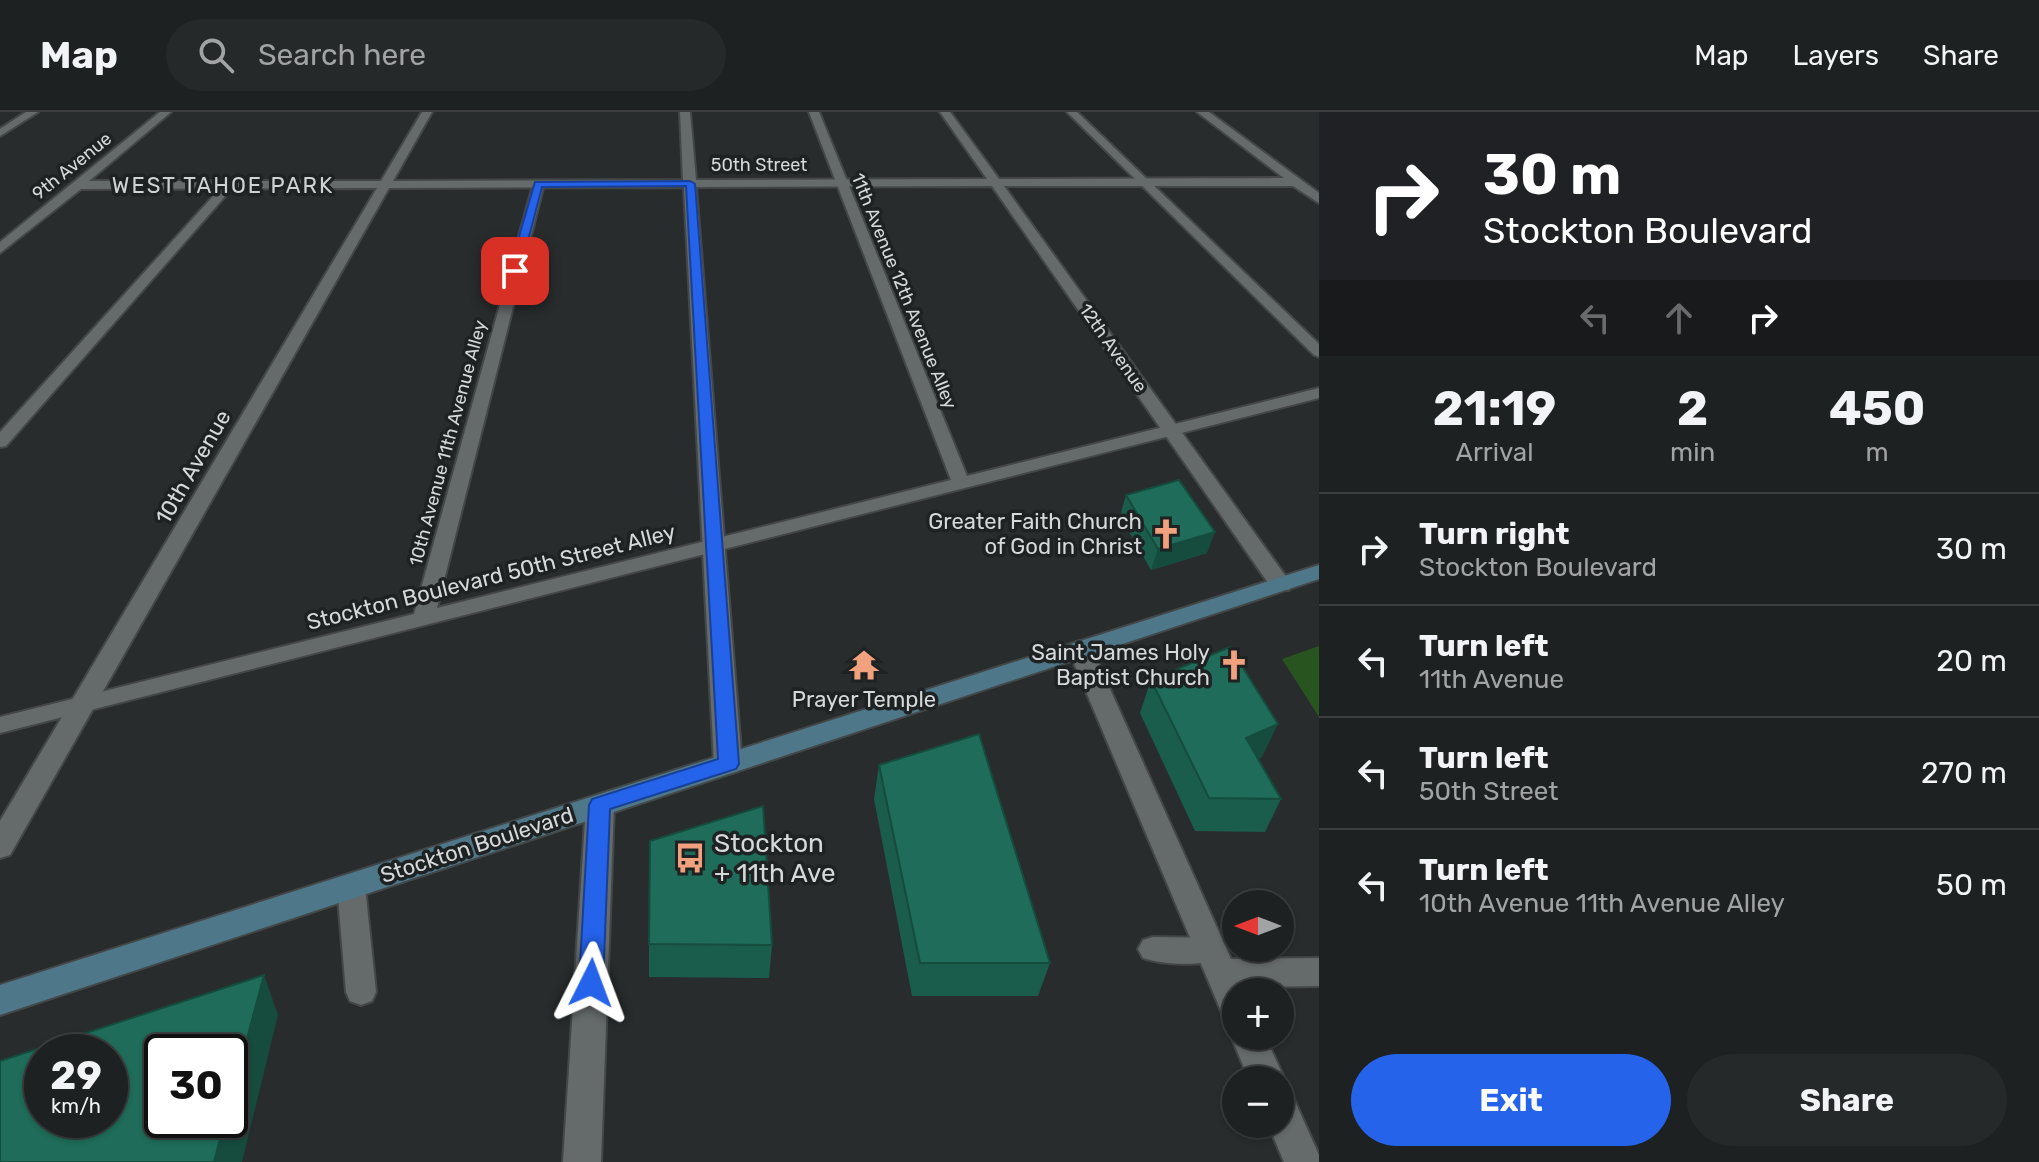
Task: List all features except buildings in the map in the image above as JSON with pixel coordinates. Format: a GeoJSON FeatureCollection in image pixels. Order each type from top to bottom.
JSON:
{"type":"FeatureCollection","features":[{"type":"Feature","properties":{"kind":"main road","name":"Stockton Boulevard"},"geometry":{"type":"LineString","coordinates":[[0,1000],[1319,572]]}},
{"type":"Feature","properties":{"kind":"street","name":"9th Avenue"},"geometry":{"type":"LineString","coordinates":[[0,249],[166,112]]}},
{"type":"Feature","properties":{"kind":"street","name":"10th Avenue"},"geometry":{"type":"LineString","coordinates":[[0,847],[427,112]]}},
{"type":"Feature","properties":{"kind":"street"},"geometry":{"type":"LineString","coordinates":[[685,112],[728,764]]}},
{"type":"Feature","properties":{"kind":"street","name":"12th Avenue"},"geometry":{"type":"LineString","coordinates":[[945,112],[1281,585]]}},
{"type":"Feature","properties":{"kind":"street"},"geometry":{"type":"LineString","coordinates":[[1202,112],[1319,199]]}},
{"type":"Feature","properties":{"kind":"street","name":"50th Street"},"geometry":{"type":"LineString","coordinates":[[77,185],[1297,182]]}},
{"type":"Feature","properties":{"kind":"street"},"geometry":{"type":"LineString","coordinates":[[1080,649],[1223,978]]}},
{"type":"Feature","properties":{"kind":"street"},"geometry":{"type":"LineString","coordinates":[[582,1162],[600,805]]}},
{"type":"Feature","properties":{"kind":"street"},"geometry":{"type":"LineString","coordinates":[[1216,962],[1319,972]]}},
{"type":"Feature","properties":{"kind":"street"},"geometry":{"type":"LineString","coordinates":[[1293,1138],[1303,1162]]}},
{"type":"Feature","properties":{"kind":"lane"},"geometry":{"type":"LineString","coordinates":[[0,133],[33,112]]}},
{"type":"Feature","properties":{"kind":"lane","name":"11th Avenue 12th Avenue Alley"},"geometry":{"type":"LineString","coordinates":[[814,112],[961,483]]}},
{"type":"Feature","properties":{"kind":"lane"},"geometry":{"type":"LineString","coordinates":[[1072,112],[1319,352]]}},
{"type":"Feature","properties":{"kind":"lane","name":"10th Avenue 11th Avenue Alley"},"geometry":{"type":"LineString","coordinates":[[423,619],[538,184]]}},
{"type":"Feature","properties":{"kind":"lane"},"geometry":{"type":"LineString","coordinates":[[0,442],[229,185]]}},
{"type":"Feature","properties":{"kind":"lane","name":"Stockton Boulevard 50th Street Alley"},"geometry":{"type":"LineString","coordinates":[[0,725],[1319,393]]}},
{"type":"Feature","properties":{"kind":"lane"},"geometry":{"type":"LineString","coordinates":[[351,886],[361,992]]}},
{"type":"Feature","properties":{"kind":"lane"},"geometry":{"type":"LineString","coordinates":[[1153,949],[1216,962]]}},
{"type":"Feature","properties":{"kind":"green space"},"geometry":{"type":"Polygon","coordinates":[[[1319,646],[1319,717],[1282,659],[1319,646]]]}},
{"type":"Feature","properties":{"kind":"place","name":"Greater Faith Church of God in Christ"},"geometry":{"type":"Point","coordinates":[1166,534]}},
{"type":"Feature","properties":{"kind":"place","name":"Prayer Temple"},"geometry":{"type":"Point","coordinates":[864,665]}},
{"type":"Feature","properties":{"kind":"place","name":"Saint James Holy Baptist Church"},"geometry":{"type":"Point","coordinates":[1234,665]}},
{"type":"Feature","properties":{"kind":"place","name":"Stockton + 11th Ave"},"geometry":{"type":"Point","coordinates":[690,858]}},
{"type":"Feature","properties":{"kind":"district","name":"WEST TAHOE PARK"},"geometry":{"type":"Point","coordinates":[223,185]}},
{"type":"Feature","properties":{"kind":"route"},"geometry":{"type":"LineString","coordinates":[[515,271],[538,184],[690,184],[728,764],[600,805],[591,983]]}}]}
